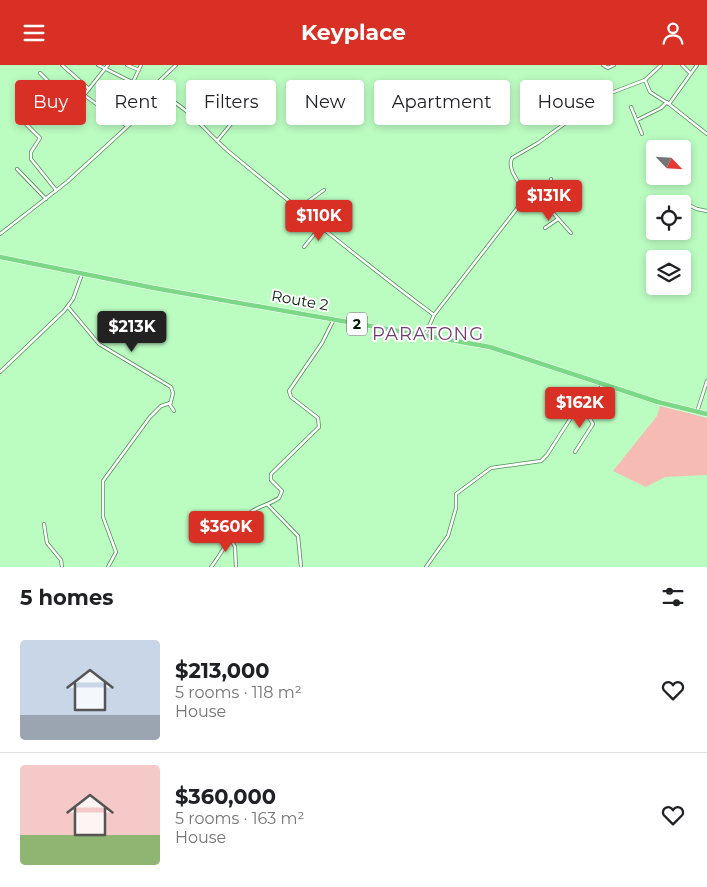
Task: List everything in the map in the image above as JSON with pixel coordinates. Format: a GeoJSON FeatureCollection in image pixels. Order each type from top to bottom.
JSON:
{"type":"FeatureCollection","features":[{"type":"Feature","properties":{"kind":"highway","name":"Route 2"},"geometry":{"type":"LineString","coordinates":[[0,257],[82,274],[506,351],[658,402],[707,414]]}},
{"type":"Feature","properties":{"kind":"street"},"geometry":{"type":"LineString","coordinates":[[62,65],[89,89]]}},
{"type":"Feature","properties":{"kind":"street"},"geometry":{"type":"LineString","coordinates":[[98,65],[129,80]]}},
{"type":"Feature","properties":{"kind":"street"},"geometry":{"type":"LineString","coordinates":[[86,93],[108,65]]}},
{"type":"Feature","properties":{"kind":"street"},"geometry":{"type":"LineString","coordinates":[[127,65],[139,70]]}},
{"type":"Feature","properties":{"kind":"street"},"geometry":{"type":"LineString","coordinates":[[134,80],[141,65]]}},
{"type":"Feature","properties":{"kind":"street"},"geometry":{"type":"LineString","coordinates":[[158,80],[176,65]]}},
{"type":"Feature","properties":{"kind":"street"},"geometry":{"type":"LineString","coordinates":[[603,65],[608,68],[614,65]]}},
{"type":"Feature","properties":{"kind":"street"},"geometry":{"type":"LineString","coordinates":[[571,233],[546,205],[527,196],[513,173],[510,162],[512,158],[538,143],[603,96],[645,80],[661,65]]}},
{"type":"Feature","properties":{"kind":"street"},"geometry":{"type":"LineString","coordinates":[[682,65],[690,73]]}},
{"type":"Feature","properties":{"kind":"street"},"geometry":{"type":"LineString","coordinates":[[637,120],[668,103],[696,65]]}},
{"type":"Feature","properties":{"kind":"street"},"geometry":{"type":"LineString","coordinates":[[40,73],[47,80]]}},
{"type":"Feature","properties":{"kind":"street"},"geometry":{"type":"LineString","coordinates":[[645,80],[650,92],[668,103],[707,134]]}},
{"type":"Feature","properties":{"kind":"street"},"geometry":{"type":"LineString","coordinates":[[0,234],[56,191],[128,126],[86,96]]}},
{"type":"Feature","properties":{"kind":"street"},"geometry":{"type":"LineString","coordinates":[[176,104],[216,141],[434,315]]}},
{"type":"Feature","properties":{"kind":"street"},"geometry":{"type":"LineString","coordinates":[[631,107],[642,133]]}},
{"type":"Feature","properties":{"kind":"street"},"geometry":{"type":"LineString","coordinates":[[27,125],[40,138],[31,151],[31,159],[56,191]]}},
{"type":"Feature","properties":{"kind":"street"},"geometry":{"type":"LineString","coordinates":[[216,141],[230,125]]}},
{"type":"Feature","properties":{"kind":"street"},"geometry":{"type":"LineString","coordinates":[[17,169],[46,199]]}},
{"type":"Feature","properties":{"kind":"street"},"geometry":{"type":"LineString","coordinates":[[535,199],[549,188],[551,179]]}},
{"type":"Feature","properties":{"kind":"street"},"geometry":{"type":"LineString","coordinates":[[299,208],[324,190]]}},
{"type":"Feature","properties":{"kind":"street"},"geometry":{"type":"LineString","coordinates":[[425,335],[434,315],[527,196]]}},
{"type":"Feature","properties":{"kind":"street"},"geometry":{"type":"LineString","coordinates":[[691,206],[707,211]]}},
{"type":"Feature","properties":{"kind":"street"},"geometry":{"type":"LineString","coordinates":[[545,228],[558,219]]}},
{"type":"Feature","properties":{"kind":"street"},"geometry":{"type":"LineString","coordinates":[[304,247],[321,226]]}},
{"type":"Feature","properties":{"kind":"street"},"geometry":{"type":"LineString","coordinates":[[0,372],[68,307],[82,274]]}},
{"type":"Feature","properties":{"kind":"street"},"geometry":{"type":"LineString","coordinates":[[68,307],[99,343],[171,387],[173,393],[170,403],[174,411]]}},
{"type":"Feature","properties":{"kind":"street"},"geometry":{"type":"LineString","coordinates":[[211,567],[230,537],[248,514],[275,501],[282,493],[271,480],[272,473],[319,427],[318,418],[291,397],[289,391],[322,343],[334,319]]}},
{"type":"Feature","properties":{"kind":"street"},"geometry":{"type":"LineString","coordinates":[[697,412],[707,381]]}},
{"type":"Feature","properties":{"kind":"street"},"geometry":{"type":"LineString","coordinates":[[586,411],[602,383]]}},
{"type":"Feature","properties":{"kind":"street"},"geometry":{"type":"LineString","coordinates":[[108,567],[116,552],[103,517],[103,481],[150,417],[161,407],[170,403]]}},
{"type":"Feature","properties":{"kind":"street"},"geometry":{"type":"LineString","coordinates":[[575,452],[593,424],[586,411]]}},
{"type":"Feature","properties":{"kind":"street"},"geometry":{"type":"LineString","coordinates":[[426,567],[448,536],[456,508],[456,494],[491,468],[541,461],[547,455],[574,413],[586,411]]}},
{"type":"Feature","properties":{"kind":"street"},"geometry":{"type":"LineString","coordinates":[[267,504],[298,536],[301,567]]}},
{"type":"Feature","properties":{"kind":"street"},"geometry":{"type":"LineString","coordinates":[[44,524],[47,543],[61,560],[62,567]]}},
{"type":"Feature","properties":{"kind":"street"},"geometry":{"type":"LineString","coordinates":[[230,537],[235,547],[236,567]]}},
{"type":"Feature","properties":{"kind":"shaded area"},"geometry":{"type":"Polygon","coordinates":[[[660,406],[707,418],[707,475],[665,477],[646,487],[613,471],[657,416],[660,406]]]}},
{"type":"Feature","properties":{"kind":"district","name":"PARATONG"},"geometry":{"type":"Point","coordinates":[428,334]}}]}
